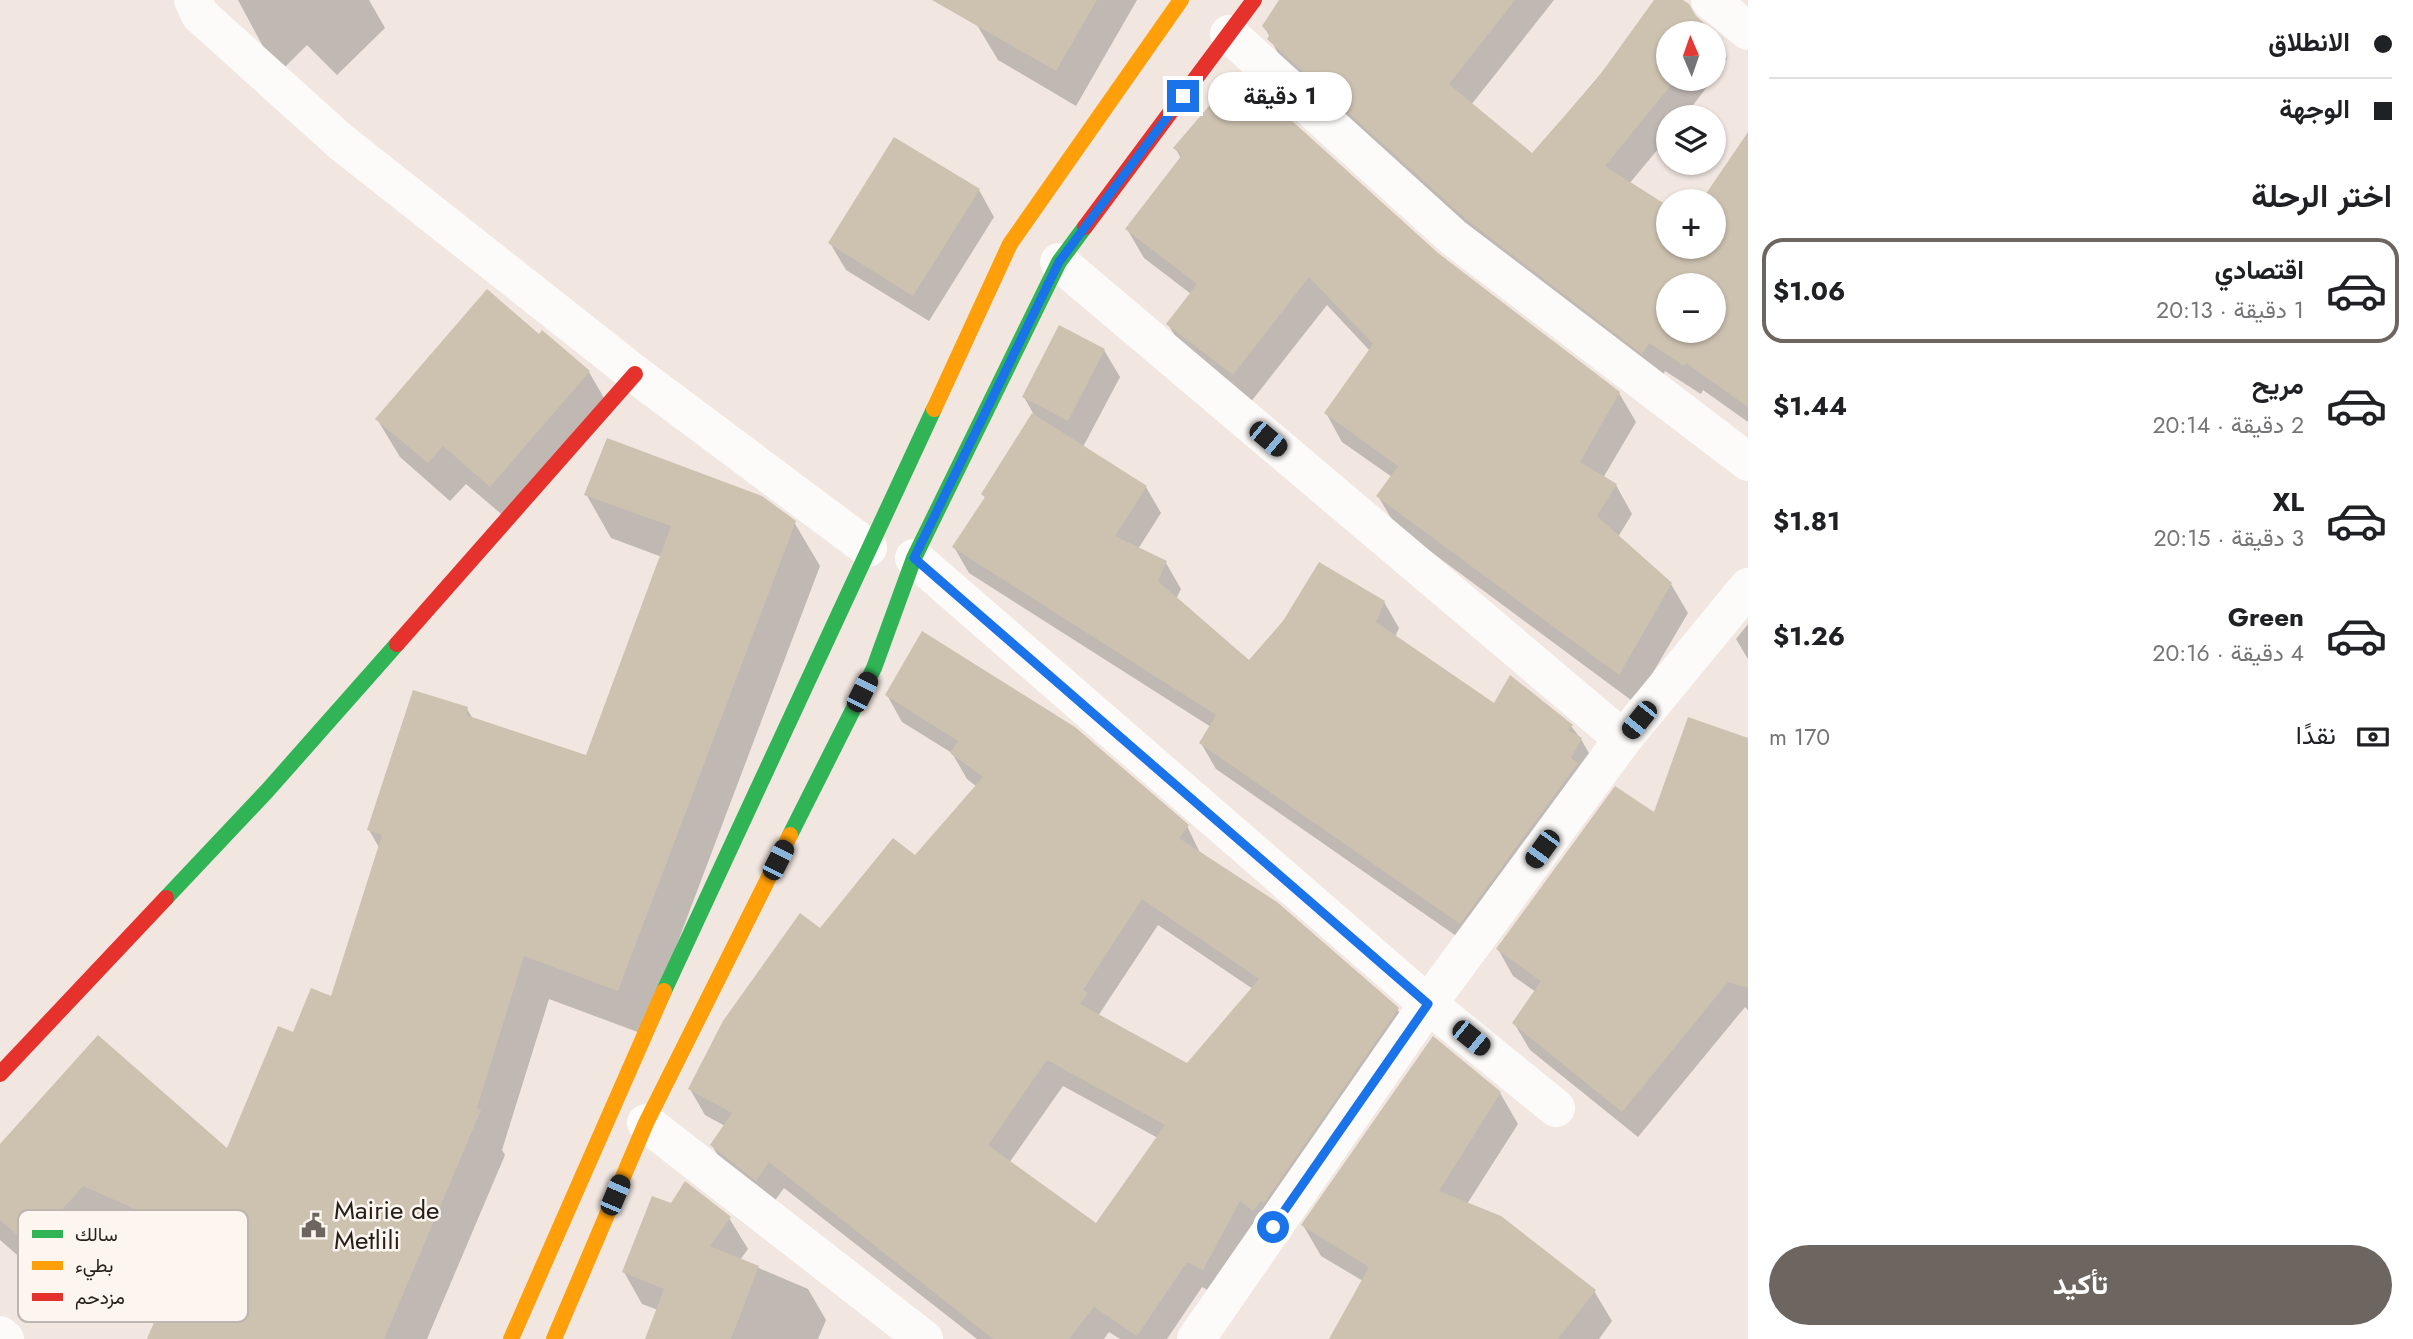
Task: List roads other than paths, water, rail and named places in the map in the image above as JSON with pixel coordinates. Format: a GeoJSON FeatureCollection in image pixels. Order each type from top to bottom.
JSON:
{"type":"FeatureCollection","features":[{"type":"Feature","properties":{"kind":"main road"},"geometry":{"type":"LineString","coordinates":[[511,1339],[624,1078],[1010,244],[1181,0]]}},
{"type":"Feature","properties":{"kind":"main road"},"geometry":{"type":"LineString","coordinates":[[554,1339],[646,1123],[874,668],[914,558],[1059,262],[1254,0]]}},
{"type":"Feature","properties":{"kind":"main road"},"geometry":{"type":"LineString","coordinates":[[0,1074],[267,791],[635,374]]}},
{"type":"Feature","properties":{"kind":"street"},"geometry":{"type":"LineString","coordinates":[[193,0],[200,15],[341,142],[635,374],[869,548]]}},
{"type":"Feature","properties":{"kind":"street"},"geometry":{"type":"LineString","coordinates":[[1710,0],[1748,31]]}},
{"type":"Feature","properties":{"kind":"street"},"geometry":{"type":"LineString","coordinates":[[1229,34],[1453,237],[1748,462]]}},
{"type":"Feature","properties":{"kind":"street"},"geometry":{"type":"LineString","coordinates":[[1059,262],[1623,739]]}},
{"type":"Feature","properties":{"kind":"street"},"geometry":{"type":"LineString","coordinates":[[914,558],[1428,1004],[1556,1108]]}},
{"type":"Feature","properties":{"kind":"street"},"geometry":{"type":"LineString","coordinates":[[1196,1339],[1428,1004],[1623,739],[1748,587]]}},
{"type":"Feature","properties":{"kind":"street"},"geometry":{"type":"LineString","coordinates":[[646,1123],[924,1339]]}},
{"type":"Feature","properties":{"kind":"street"},"geometry":{"type":"LineString","coordinates":[[0,1335],[5,1339]]}},
{"type":"Feature","properties":{"kind":"place","name":"Mairie de Metlili"},"geometry":{"type":"Point","coordinates":[314,1225]}}]}
